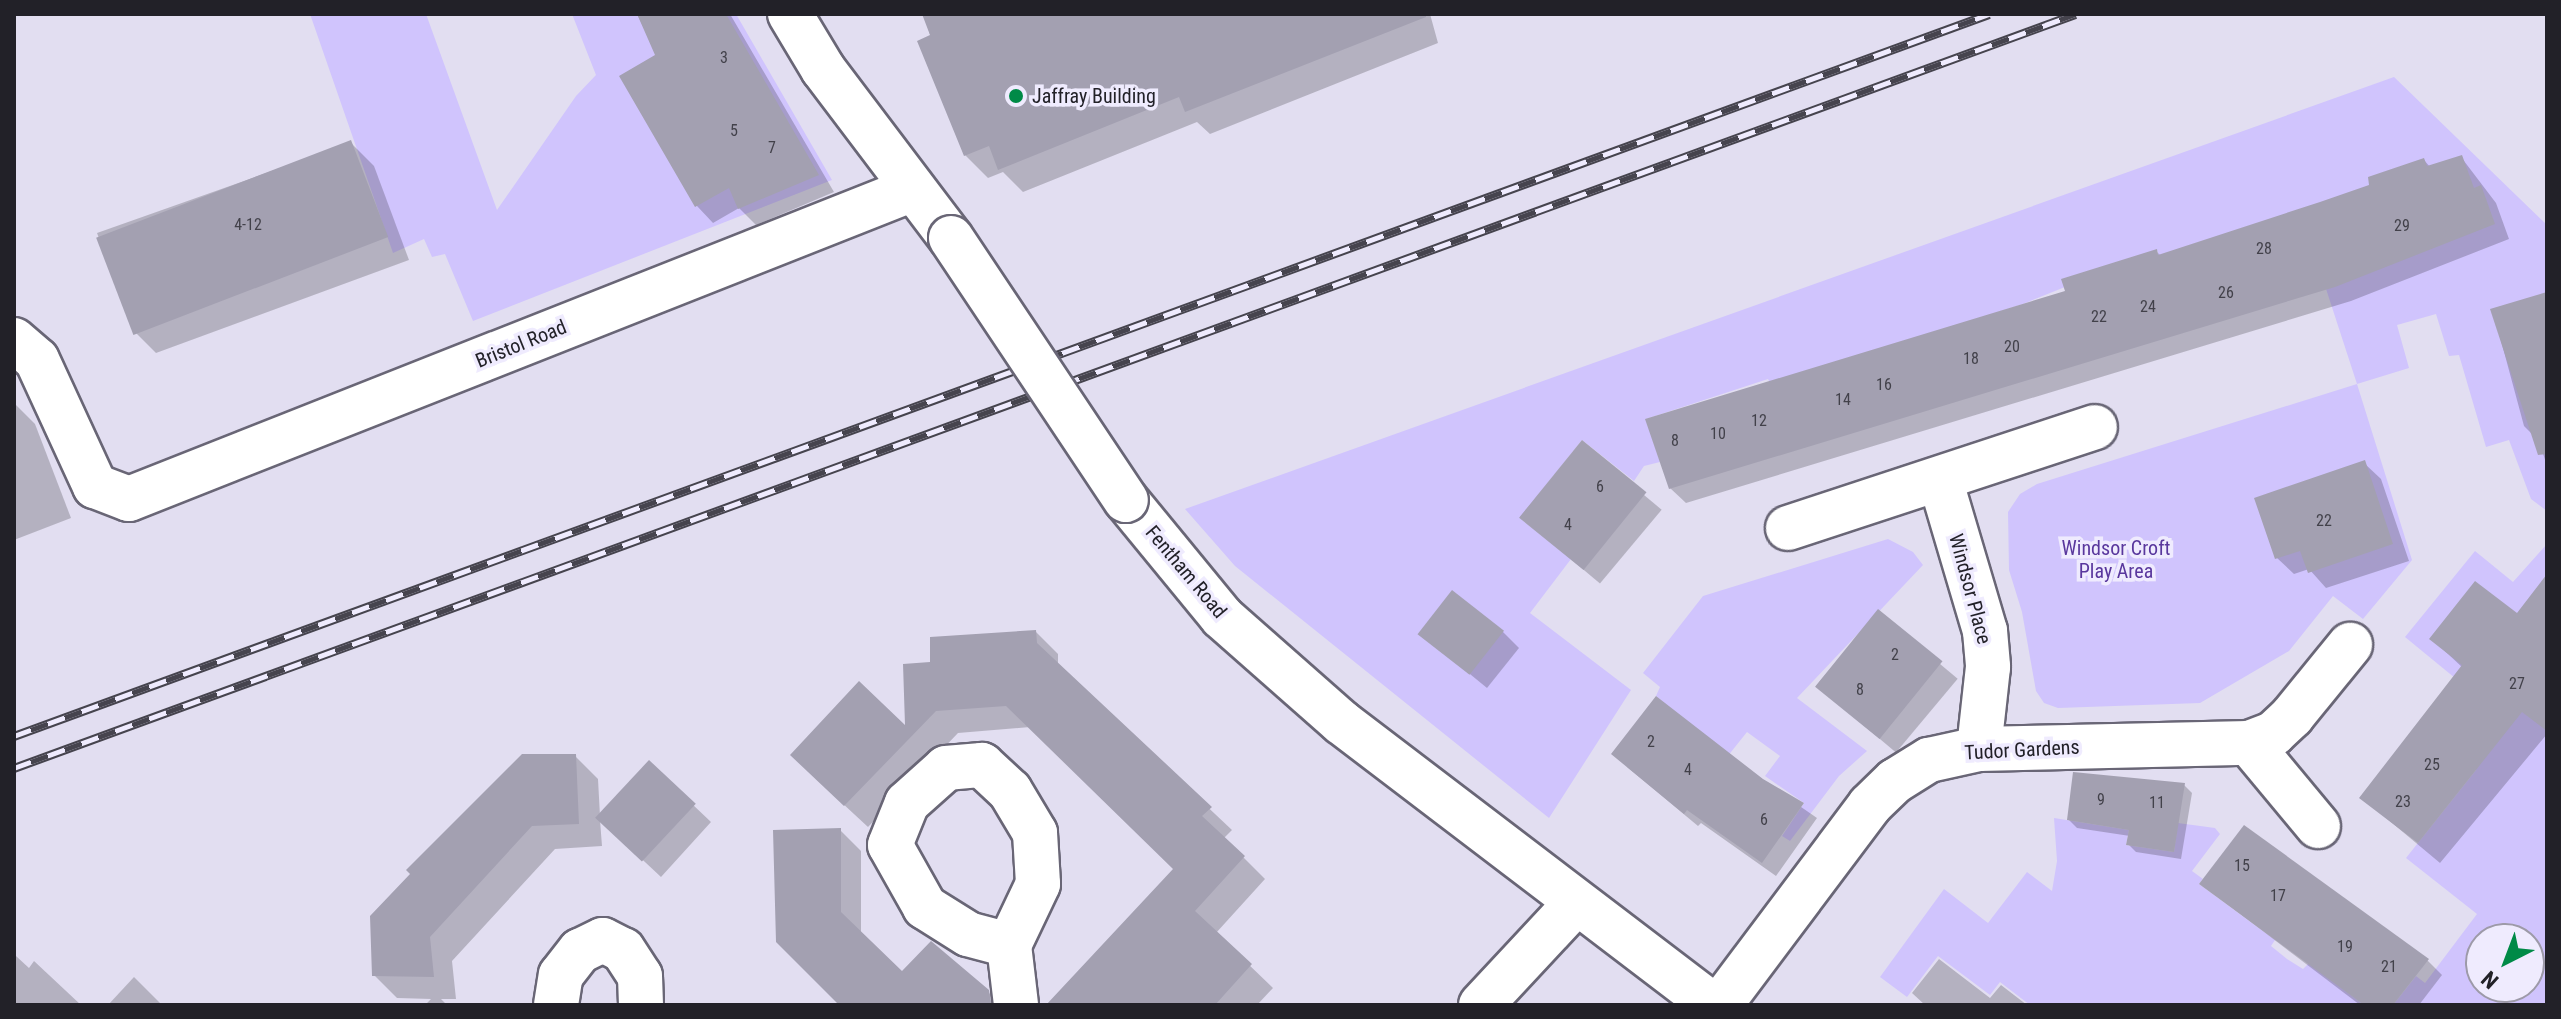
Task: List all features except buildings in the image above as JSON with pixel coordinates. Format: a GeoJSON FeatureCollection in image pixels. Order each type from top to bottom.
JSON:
{"type":"FeatureCollection","features":[{"type":"Feature","properties":{"kind":"street","name":"Fentham Road"},"geometry":{"type":"LineString","coordinates":[[790,14],[823,69],[951,238],[1126,500],[1222,617],[1341,722],[1713,1005]]}},
{"type":"Feature","properties":{"kind":"street","name":"Bristol Road"},"geometry":{"type":"LineString","coordinates":[[14,340],[37,360],[95,486],[129,499],[913,189]]}},
{"type":"Feature","properties":{"kind":"street"},"geometry":{"type":"LineString","coordinates":[[1788,528],[2095,427]]}},
{"type":"Feature","properties":{"kind":"street","name":"Windsor Place"},"geometry":{"type":"LineString","coordinates":[[1940,479],[1985,631],[1988,667],[1979,749]]}},
{"type":"Feature","properties":{"kind":"street","name":"Tudor Gardens"},"geometry":{"type":"LineString","coordinates":[[1720,1005],[1886,789],[1929,760],[1979,749],[2249,743],[2273,734],[2292,716],[2350,645]]}},
{"type":"Feature","properties":{"kind":"street"},"geometry":{"type":"LineString","coordinates":[[2249,743],[2318,826]]}},
{"type":"Feature","properties":{"kind":"street"},"geometry":{"type":"LineString","coordinates":[[1481,1005],[1576,903]]}},
{"type":"Feature","properties":{"kind":"street"},"geometry":{"type":"LineString","coordinates":[[556,1005],[561,975],[580,951],[603,940],[623,950],[640,976],[641,1005]]}},
{"type":"Feature","properties":{"kind":"street"},"geometry":{"type":"LineString","coordinates":[[1009,945],[1016,1005]]}},
{"type":"Feature","properties":{"kind":"green space"},"geometry":{"type":"Polygon","coordinates":[[[310,14],[426,14],[497,210],[576,96],[596,75],[572,14],[736,14],[832,180],[473,321],[445,254],[432,257],[424,239],[393,253],[310,14]]]}},
{"type":"Feature","properties":{"kind":"green space"},"geometry":{"type":"Polygon","coordinates":[[[2394,77],[2547,225],[2547,511],[2531,499],[2509,440],[2486,447],[2459,355],[2449,356],[2436,314],[2397,325],[2409,368],[2357,384],[2300,209],[2168,284],[2157,250],[2023,304],[1771,385],[1768,379],[1646,419],[1660,462],[1644,466],[1634,481],[1582,440],[1520,518],[1571,559],[1530,613],[1631,690],[1549,818],[1235,566],[1185,509],[2394,77]]]}},
{"type":"Feature","properties":{"kind":"green space","name":"Windsor Croft Play Area"},"geometry":{"type":"Polygon","coordinates":[[[2357,384],[2412,560],[2363,619],[2333,596],[2289,651],[2200,703],[2058,708],[2044,703],[2036,691],[2022,612],[2009,570],[2008,512],[2020,494],[2037,484],[2357,384]]]}},
{"type":"Feature","properties":{"kind":"green space"},"geometry":{"type":"Polygon","coordinates":[[[1888,539],[1913,552],[1923,565],[1797,698],[1867,751],[1839,776],[1790,841],[1782,836],[1804,803],[1765,776],[1780,756],[1747,732],[1727,757],[1656,696],[1660,687],[1643,673],[1703,596],[1888,539]]]}},
{"type":"Feature","properties":{"kind":"green space"},"geometry":{"type":"Polygon","coordinates":[[[2547,544],[2547,1005],[2393,1005],[2416,976],[2425,983],[2465,930],[2465,1003],[2545,1003],[2545,923],[2470,923],[2477,914],[2406,858],[2476,770],[2455,678],[2405,637],[2475,551],[2513,582],[2547,544]]]}},
{"type":"Feature","properties":{"kind":"green space"},"geometry":{"type":"Polygon","coordinates":[[[2054,818],[2129,830],[2126,845],[2174,852],[2178,823],[2215,828],[2220,834],[2192,871],[2203,879],[2199,884],[2275,940],[2271,946],[2287,959],[2303,969],[2309,963],[2364,1005],[2030,1005],[2000,982],[1990,995],[1938,956],[1907,997],[1880,977],[1944,889],[1988,923],[2027,872],[2052,891],[2057,861],[2054,818]]]}},
{"type":"Feature","properties":{"kind":"railway"},"geometry":{"type":"LineString","coordinates":[[14,736],[1989,14]]}},
{"type":"Feature","properties":{"kind":"railway"},"geometry":{"type":"LineString","coordinates":[[14,768],[2075,14]]}},
{"type":"Feature","properties":{"kind":"place","name":"Jaffray Building"},"geometry":{"type":"Point","coordinates":[1016,96]}}]}
